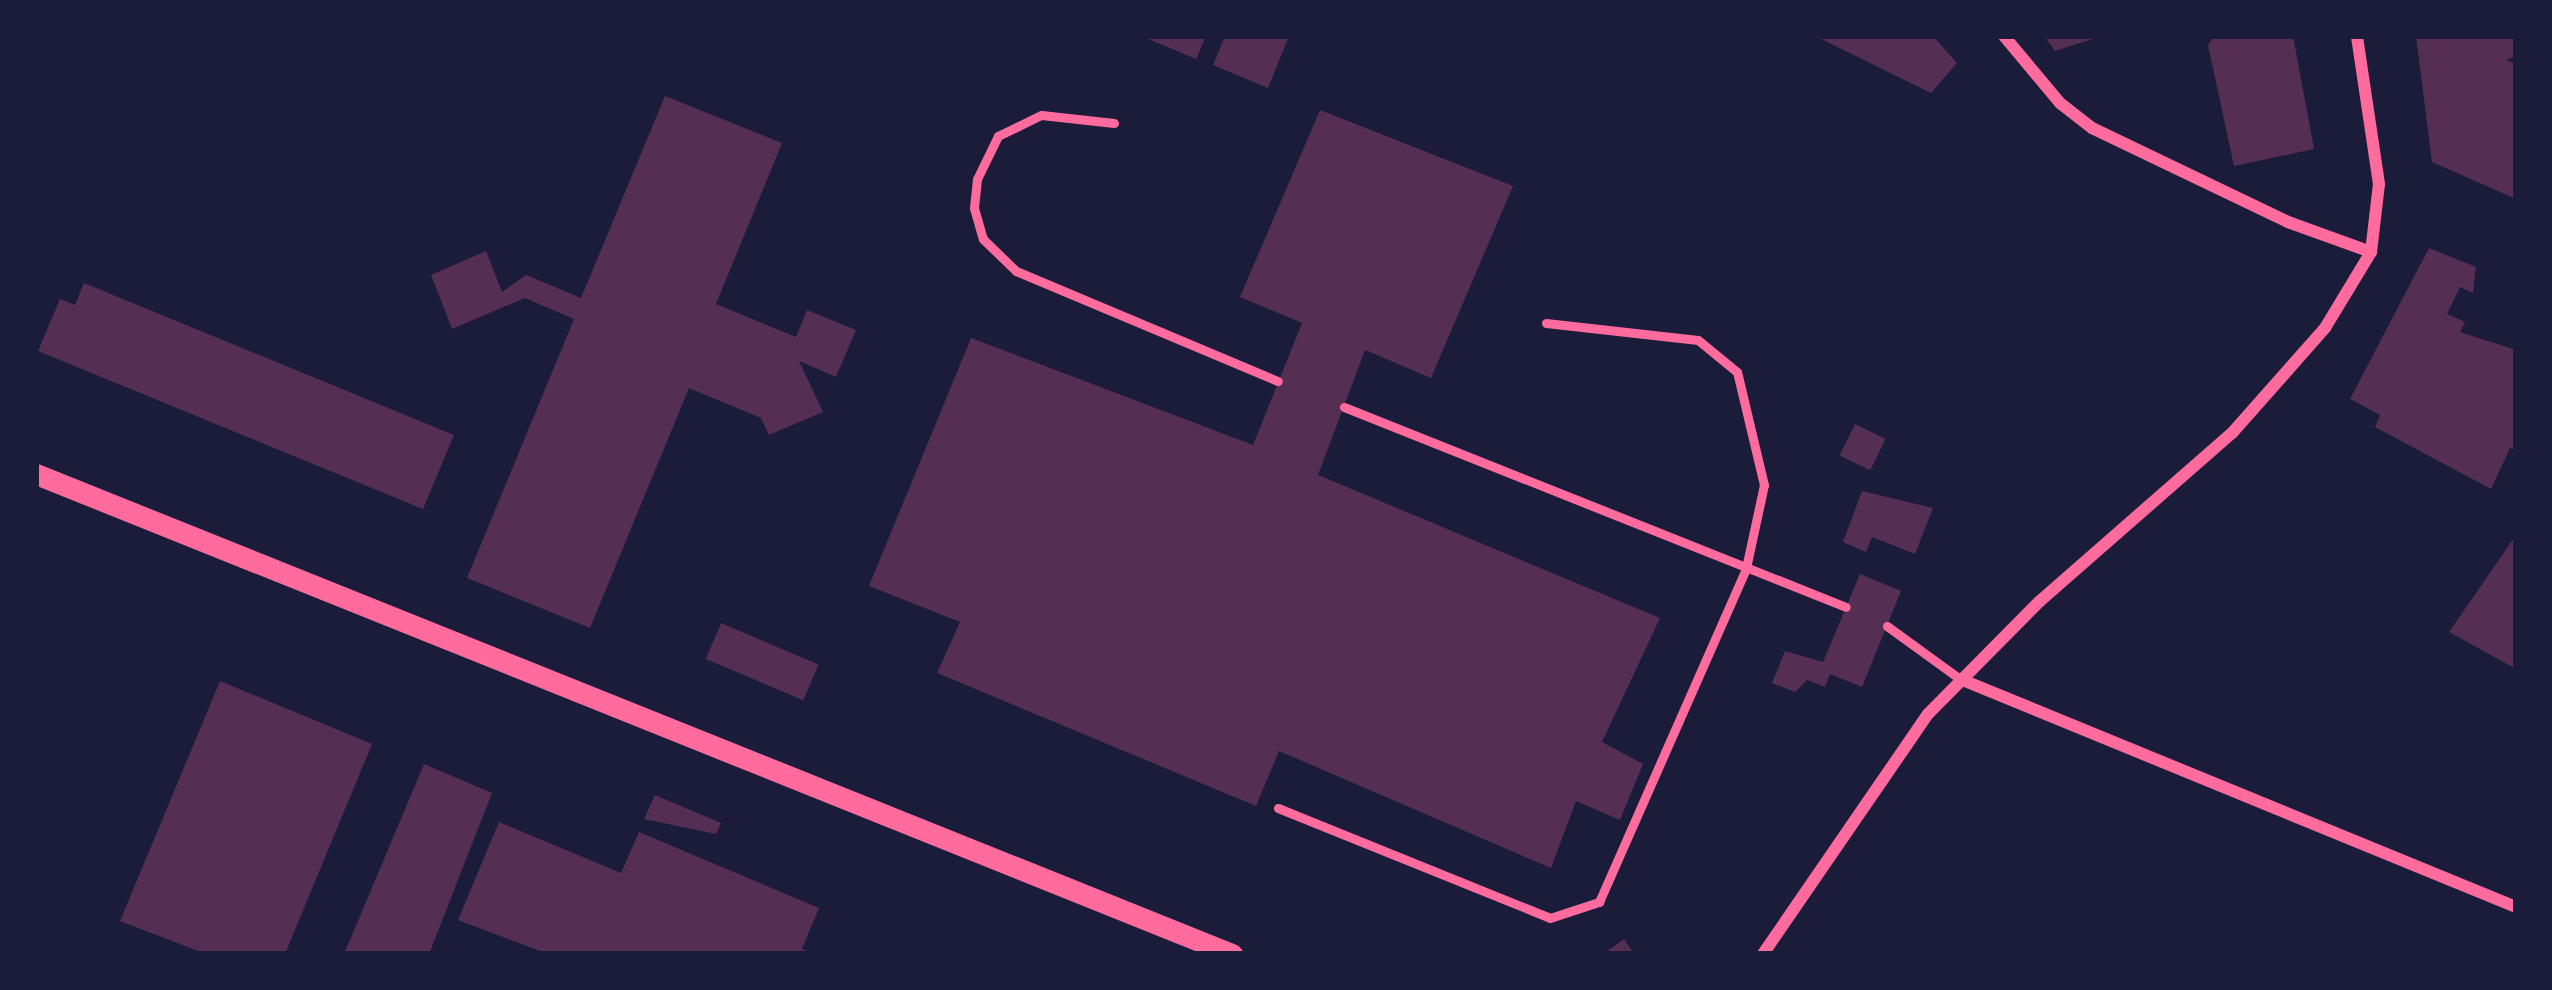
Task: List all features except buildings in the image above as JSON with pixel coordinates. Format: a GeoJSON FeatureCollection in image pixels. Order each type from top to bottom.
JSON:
{"type":"FeatureCollection","features":[{"type":"Feature","properties":{"kind":"street"},"geometry":{"type":"LineString","coordinates":[[2004,36],[2060,103],[2092,128],[2288,222],[2371,251]]}},
{"type":"Feature","properties":{"kind":"street"},"geometry":{"type":"LineString","coordinates":[[1763,954],[1960,679],[2233,432],[2326,328],[2371,251],[2379,184],[2357,36]]}},
{"type":"Feature","properties":{"kind":"street"},"geometry":{"type":"LineString","coordinates":[[36,474],[1232,954]]}},
{"type":"Feature","properties":{"kind":"street"},"geometry":{"type":"LineString","coordinates":[[1960,679],[2516,907]]}},
{"type":"Feature","properties":{"kind":"lane"},"geometry":{"type":"LineString","coordinates":[[1114,123],[1041,115],[998,136],[977,179],[974,208],[982,239],[1016,271],[1279,381]]}},
{"type":"Feature","properties":{"kind":"lane"},"geometry":{"type":"LineString","coordinates":[[1278,808],[1550,918],[1581,914],[1599,902],[1627,848],[1746,568],[1764,484],[1737,372],[1698,340],[1546,323]]}},
{"type":"Feature","properties":{"kind":"lane"},"geometry":{"type":"LineString","coordinates":[[1344,407],[1846,607]]}},
{"type":"Feature","properties":{"kind":"lane"},"geometry":{"type":"LineString","coordinates":[[1887,626],[1960,679]]}}]}
